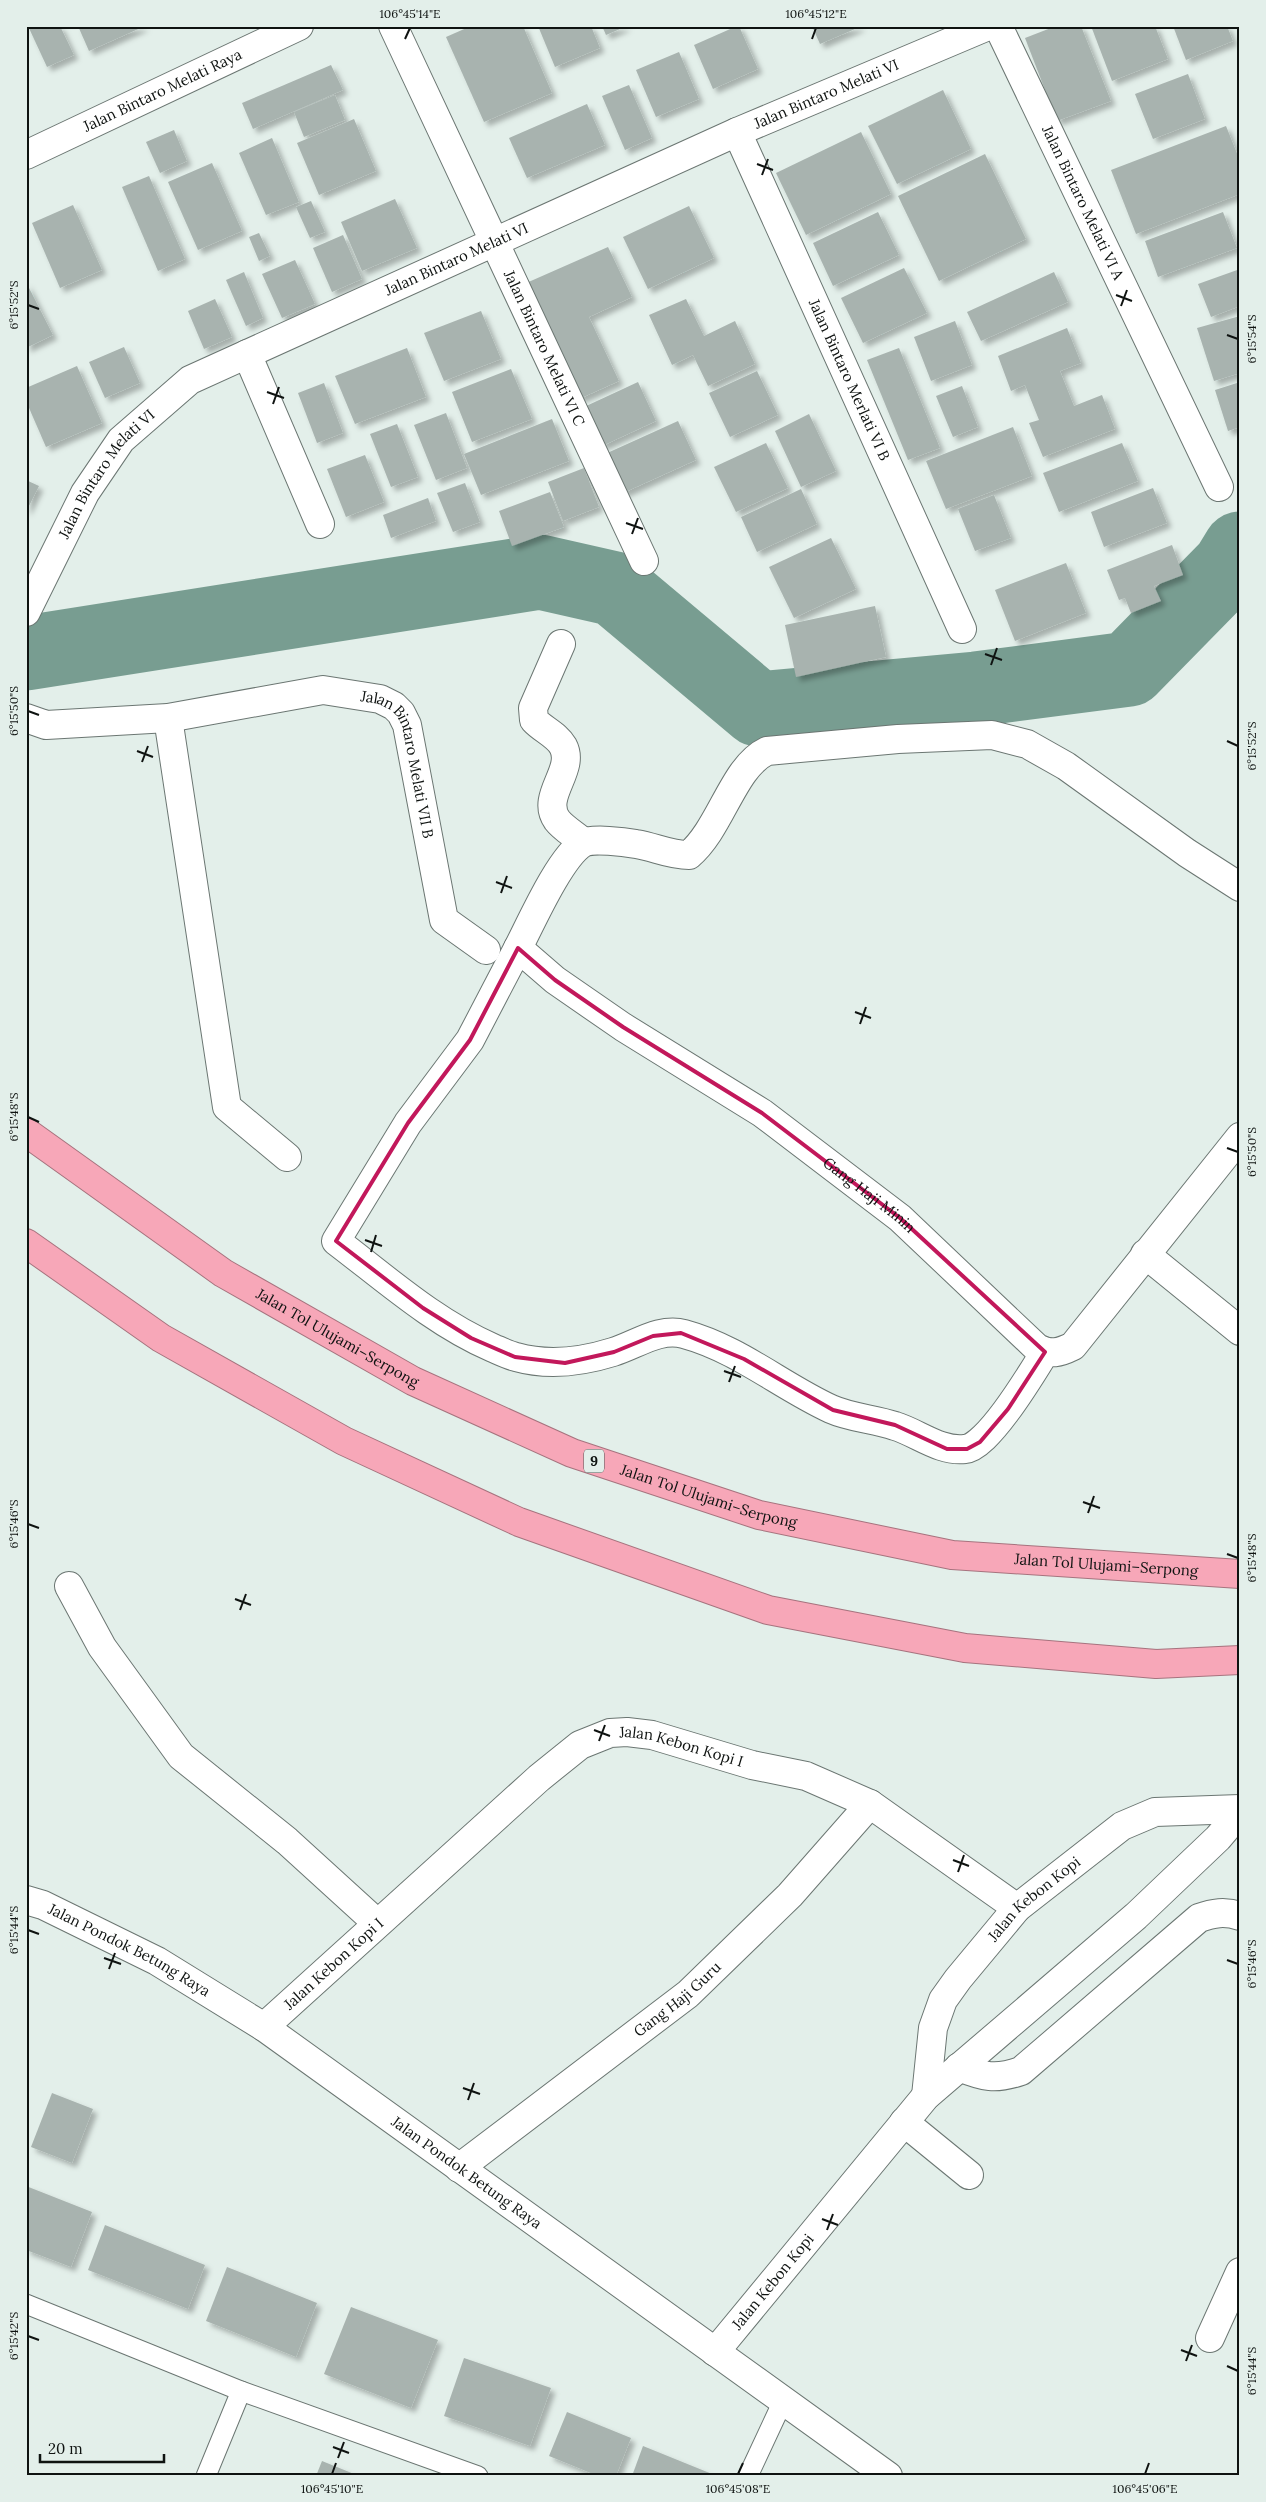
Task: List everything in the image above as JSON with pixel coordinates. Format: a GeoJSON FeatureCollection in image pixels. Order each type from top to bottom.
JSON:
{"type":"FeatureCollection","features":[{"type":"Feature","properties":{"kind":"highway","name":"Jalan Tol Ulujami–Serpong"},"geometry":{"type":"LineString","coordinates":[[26,1132],[223,1273],[413,1381],[572,1454],[759,1515],[952,1555],[1240,1574]]}},
{"type":"Feature","properties":{"kind":"highway"},"geometry":{"type":"LineString","coordinates":[[26,1243],[161,1338],[344,1441],[519,1522],[768,1610],[965,1648],[1156,1664],[1240,1660]]}},
{"type":"Feature","properties":{"kind":"street","name":"Jalan Bintaro Melati Raya"},"geometry":{"type":"LineString","coordinates":[[26,156],[298,26]]}},
{"type":"Feature","properties":{"kind":"street","name":"Jalan Bintaro Melati VI C"},"geometry":{"type":"LineString","coordinates":[[393,26],[644,561]]}},
{"type":"Feature","properties":{"kind":"street","name":"Jalan Bintaro Melati VI"},"geometry":{"type":"LineString","coordinates":[[27,610],[85,493],[121,440],[190,380],[496,243],[737,132],[988,26]]}},
{"type":"Feature","properties":{"kind":"street","name":"Jalan Bintaro Melati VI A"},"geometry":{"type":"LineString","coordinates":[[998,26],[1219,487]]}},
{"type":"Feature","properties":{"kind":"street","name":"Jalan Bintaro Merlati VI B"},"geometry":{"type":"LineString","coordinates":[[737,132],[962,629]]}},
{"type":"Feature","properties":{"kind":"street"},"geometry":{"type":"LineString","coordinates":[[247,354],[320,524]]}},
{"type":"Feature","properties":{"kind":"street"},"geometry":{"type":"LineString","coordinates":[[561,644],[534,708],[534,720],[563,746],[566,758],[552,799],[553,811],[557,820],[583,842]]}},
{"type":"Feature","properties":{"kind":"street","name":"Jalan Bintaro Melati VII B"},"geometry":{"type":"LineString","coordinates":[[26,718],[46,725],[168,718],[323,690],[380,699],[394,706],[401,713],[410,739],[444,920],[486,950]]}},
{"type":"Feature","properties":{"kind":"street"},"geometry":{"type":"LineString","coordinates":[[168,718],[227,1107],[288,1157]]}},
{"type":"Feature","properties":{"kind":"street"},"geometry":{"type":"LineString","coordinates":[[1240,887],[1188,853],[1066,766],[1027,744],[992,735],[898,739],[767,752],[758,756],[748,765],[709,832],[689,854],[670,854],[637,844],[594,840],[583,842],[575,850],[551,883],[470,1040],[408,1123],[336,1241],[424,1308],[471,1338],[515,1357],[565,1363],[614,1352],[653,1336],[681,1333],[713,1343],[833,1410],[895,1425],[947,1449],[967,1449],[980,1442],[1008,1409],[1045,1352],[1055,1354],[1073,1346],[1240,1137]]}},
{"type":"Feature","properties":{"kind":"street","name":"Gang Haji Minin"},"geometry":{"type":"LineString","coordinates":[[518,948],[555,980],[623,1027],[762,1113],[900,1218],[1037,1348],[1045,1352]]}},
{"type":"Feature","properties":{"kind":"street"},"geometry":{"type":"LineString","coordinates":[[1146,1254],[1240,1331]]}},
{"type":"Feature","properties":{"kind":"street"},"geometry":{"type":"LineString","coordinates":[[69,1586],[102,1647],[180,1756],[286,1841],[377,1923]]}},
{"type":"Feature","properties":{"kind":"street","name":"Jalan Kebon Kopi I"},"geometry":{"type":"LineString","coordinates":[[264,2027],[539,1778],[580,1745],[610,1733],[627,1732],[652,1736],[752,1765],[806,1776],[870,1804],[1017,1908]]}},
{"type":"Feature","properties":{"kind":"street","name":"Gang Haji Guru"},"geometry":{"type":"LineString","coordinates":[[460,2168],[688,1994],[790,1895],[870,1804]]}},
{"type":"Feature","properties":{"kind":"street","name":"Jalan Kebon Kopi"},"geometry":{"type":"LineString","coordinates":[[926,2096],[933,2028],[943,2000],[1017,1908],[1122,1826],[1140,1817],[1155,1812],[1240,1811]]}},
{"type":"Feature","properties":{"kind":"street","name":"Jalan Kebon Kopi"},"geometry":{"type":"LineString","coordinates":[[715,2352],[926,2096],[1136,1916],[1218,1838],[1240,1811]]}},
{"type":"Feature","properties":{"kind":"street","name":"Jalan Pondok Betung Raya"},"geometry":{"type":"LineString","coordinates":[[26,1900],[43,1905],[157,1960],[264,2027],[888,2476]]}},
{"type":"Feature","properties":{"kind":"street"},"geometry":{"type":"LineString","coordinates":[[959,2067],[982,2076],[1003,2078],[1021,2071],[1199,1918],[1214,1913],[1230,1913],[1240,1916]]}},
{"type":"Feature","properties":{"kind":"street"},"geometry":{"type":"LineString","coordinates":[[904,2122],[969,2175]]}},
{"type":"Feature","properties":{"kind":"street"},"geometry":{"type":"LineString","coordinates":[[1210,2338],[1240,2272]]}},
{"type":"Feature","properties":{"kind":"lane"},"geometry":{"type":"LineString","coordinates":[[26,2304],[241,2391],[478,2476]]}},
{"type":"Feature","properties":{"kind":"lane"},"geometry":{"type":"LineString","coordinates":[[206,2476],[241,2391]]}},
{"type":"Feature","properties":{"kind":"lane"},"geometry":{"type":"LineString","coordinates":[[748,2476],[783,2401]]}},
{"type":"Feature","properties":{"kind":"highlighted area"},"geometry":{"type":"Polygon","coordinates":[[[518,948],[555,980],[623,1027],[762,1113],[900,1218],[1045,1352],[1008,1409],[980,1442],[967,1449],[947,1449],[895,1425],[833,1410],[744,1359],[681,1333],[653,1336],[614,1352],[565,1363],[515,1357],[471,1338],[423,1308],[336,1241],[408,1123],[470,1040],[518,948]]]}},
{"type":"Feature","properties":{"kind":"building"},"geometry":{"type":"Polygon","coordinates":[[[28,26],[60,26],[74,55],[47,67],[28,26]]]}},
{"type":"Feature","properties":{"kind":"building"},"geometry":{"type":"Polygon","coordinates":[[[78,26],[145,26],[89,51],[78,26]]]}},
{"type":"Feature","properties":{"kind":"building"},"geometry":{"type":"Polygon","coordinates":[[[471,26],[523,26],[552,93],[484,122],[446,37],[471,26]]]}},
{"type":"Feature","properties":{"kind":"building"},"geometry":{"type":"Polygon","coordinates":[[[538,26],[591,26],[600,48],[555,67],[538,26]]]}},
{"type":"Feature","properties":{"kind":"building"},"geometry":{"type":"Polygon","coordinates":[[[602,26],[627,26],[606,35],[602,26]]]}},
{"type":"Feature","properties":{"kind":"building"},"geometry":{"type":"Polygon","coordinates":[[[739,26],[758,69],[713,89],[694,45],[739,26]]]}},
{"type":"Feature","properties":{"kind":"building"},"geometry":{"type":"Polygon","coordinates":[[[812,26],[862,26],[820,44],[812,26]]]}},
{"type":"Feature","properties":{"kind":"building"},"geometry":{"type":"Polygon","coordinates":[[[1056,26],[1081,26],[1111,101],[1057,121],[1025,38],[1056,26]]]}},
{"type":"Feature","properties":{"kind":"building"},"geometry":{"type":"Polygon","coordinates":[[[1091,26],[1155,26],[1168,59],[1112,81],[1091,26]]]}},
{"type":"Feature","properties":{"kind":"building"},"geometry":{"type":"Polygon","coordinates":[[[1173,26],[1227,26],[1233,41],[1186,60],[1173,26]]]}},
{"type":"Feature","properties":{"kind":"building"},"geometry":{"type":"Polygon","coordinates":[[[679,52],[699,99],[656,117],[636,70],[679,52]]]}},
{"type":"Feature","properties":{"kind":"building"},"geometry":{"type":"Polygon","coordinates":[[[331,65],[343,90],[253,129],[242,103],[331,65]]]}},
{"type":"Feature","properties":{"kind":"building"},"geometry":{"type":"Polygon","coordinates":[[[1188,74],[1205,119],[1153,139],[1135,94],[1188,74]]]}},
{"type":"Feature","properties":{"kind":"building"},"geometry":{"type":"Polygon","coordinates":[[[629,85],[652,138],[625,150],[602,96],[629,85]]]}},
{"type":"Feature","properties":{"kind":"building"},"geometry":{"type":"Polygon","coordinates":[[[943,90],[971,149],[897,184],[868,126],[943,90]]]}},
{"type":"Feature","properties":{"kind":"building"},"geometry":{"type":"Polygon","coordinates":[[[335,95],[345,120],[304,137],[294,112],[335,95]]]}},
{"type":"Feature","properties":{"kind":"building"},"geometry":{"type":"Polygon","coordinates":[[[587,104],[605,145],[527,178],[509,138],[587,104]]]}},
{"type":"Feature","properties":{"kind":"building"},"geometry":{"type":"Polygon","coordinates":[[[354,119],[376,171],[319,195],[297,143],[354,119]]]}},
{"type":"Feature","properties":{"kind":"building"},"geometry":{"type":"Polygon","coordinates":[[[1226,126],[1240,161],[1240,194],[1136,234],[1111,170],[1226,126]]]}},
{"type":"Feature","properties":{"kind":"building"},"geometry":{"type":"Polygon","coordinates":[[[174,130],[187,161],[160,173],[146,142],[174,130]]]}},
{"type":"Feature","properties":{"kind":"building"},"geometry":{"type":"Polygon","coordinates":[[[861,132],[891,194],[806,235],[776,173],[861,132]]]}},
{"type":"Feature","properties":{"kind":"building"},"geometry":{"type":"Polygon","coordinates":[[[272,138],[299,202],[266,215],[239,153],[272,138]]]}},
{"type":"Feature","properties":{"kind":"building"},"geometry":{"type":"Polygon","coordinates":[[[985,154],[1026,239],[939,281],[898,196],[985,154]]]}},
{"type":"Feature","properties":{"kind":"building"},"geometry":{"type":"Polygon","coordinates":[[[212,163],[242,231],[198,250],[168,182],[212,163]]]}},
{"type":"Feature","properties":{"kind":"building"},"geometry":{"type":"Polygon","coordinates":[[[149,176],[185,259],[158,271],[122,187],[149,176]]]}},
{"type":"Feature","properties":{"kind":"building"},"geometry":{"type":"Polygon","coordinates":[[[395,199],[417,248],[362,271],[341,222],[395,199]]]}},
{"type":"Feature","properties":{"kind":"building"},"geometry":{"type":"Polygon","coordinates":[[[311,201],[325,232],[310,238],[296,207],[311,201]]]}},
{"type":"Feature","properties":{"kind":"building"},"geometry":{"type":"Polygon","coordinates":[[[73,205],[102,270],[60,288],[32,223],[73,205]]]}},
{"type":"Feature","properties":{"kind":"building"},"geometry":{"type":"Polygon","coordinates":[[[689,206],[714,258],[648,289],[623,237],[689,206]]]}},
{"type":"Feature","properties":{"kind":"building"},"geometry":{"type":"Polygon","coordinates":[[[878,212],[899,255],[833,286],[813,243],[878,212]]]}},
{"type":"Feature","properties":{"kind":"building"},"geometry":{"type":"Polygon","coordinates":[[[1223,212],[1237,248],[1158,277],[1145,241],[1223,212]]]}},
{"type":"Feature","properties":{"kind":"building"},"geometry":{"type":"Polygon","coordinates":[[[259,233],[270,256],[259,261],[249,237],[259,233]]]}},
{"type":"Feature","properties":{"kind":"building"},"geometry":{"type":"Polygon","coordinates":[[[343,235],[362,279],[332,292],[313,248],[343,235]]]}},
{"type":"Feature","properties":{"kind":"building"},"geometry":{"type":"Polygon","coordinates":[[[608,247],[632,297],[589,317],[619,381],[579,399],[524,284],[608,247]]]}},
{"type":"Feature","properties":{"kind":"building"},"geometry":{"type":"Polygon","coordinates":[[[295,260],[315,304],[282,318],[262,274],[295,260]]]}},
{"type":"Feature","properties":{"kind":"building"},"geometry":{"type":"Polygon","coordinates":[[[904,268],[927,313],[863,343],[841,298],[904,268]]]}},
{"type":"Feature","properties":{"kind":"building"},"geometry":{"type":"Polygon","coordinates":[[[1240,269],[1240,306],[1211,317],[1198,284],[1240,269]]]}},
{"type":"Feature","properties":{"kind":"building"},"geometry":{"type":"Polygon","coordinates":[[[244,272],[263,318],[246,326],[226,280],[244,272]]]}},
{"type":"Feature","properties":{"kind":"building"},"geometry":{"type":"Polygon","coordinates":[[[1054,272],[1068,302],[981,341],[967,312],[1054,272]]]}},
{"type":"Feature","properties":{"kind":"building"},"geometry":{"type":"Polygon","coordinates":[[[26,282],[53,335],[26,348],[26,282]]]}},
{"type":"Feature","properties":{"kind":"building"},"geometry":{"type":"Polygon","coordinates":[[[215,299],[232,337],[204,349],[188,311],[215,299]]]}},
{"type":"Feature","properties":{"kind":"building"},"geometry":{"type":"Polygon","coordinates":[[[686,299],[704,336],[735,321],[755,364],[708,386],[693,355],[672,365],[649,315],[686,299]]]}},
{"type":"Feature","properties":{"kind":"building"},"geometry":{"type":"Polygon","coordinates":[[[481,311],[501,359],[444,381],[424,333],[481,311]]]}},
{"type":"Feature","properties":{"kind":"building"},"geometry":{"type":"Polygon","coordinates":[[[1240,316],[1240,373],[1214,381],[1197,328],[1240,316]]]}},
{"type":"Feature","properties":{"kind":"building"},"geometry":{"type":"Polygon","coordinates":[[[955,321],[972,365],[931,381],[914,337],[955,321]]]}},
{"type":"Feature","properties":{"kind":"building"},"geometry":{"type":"Polygon","coordinates":[[[1067,328],[1081,363],[1060,371],[1074,406],[1102,395],[1115,429],[1043,457],[1029,423],[1039,420],[1025,385],[1011,391],[998,356],[1067,328]]]}},
{"type":"Feature","properties":{"kind":"building"},"geometry":{"type":"Polygon","coordinates":[[[124,347],[140,383],[105,398],[89,362],[124,347]]]}},
{"type":"Feature","properties":{"kind":"building"},"geometry":{"type":"Polygon","coordinates":[[[407,348],[426,397],[355,424],[335,376],[407,348]]]}},
{"type":"Feature","properties":{"kind":"building"},"geometry":{"type":"Polygon","coordinates":[[[899,348],[940,448],[908,460],[867,360],[899,348]]]}},
{"type":"Feature","properties":{"kind":"building"},"geometry":{"type":"Polygon","coordinates":[[[77,366],[102,423],[46,447],[26,401],[26,388],[77,366]]]}},
{"type":"Feature","properties":{"kind":"building"},"geometry":{"type":"Polygon","coordinates":[[[511,369],[532,419],[472,442],[452,392],[511,369]]]}},
{"type":"Feature","properties":{"kind":"building"},"geometry":{"type":"Polygon","coordinates":[[[757,371],[778,415],[730,437],[709,393],[757,371]]]}},
{"type":"Feature","properties":{"kind":"building"},"geometry":{"type":"Polygon","coordinates":[[[638,382],[656,421],[602,446],[584,407],[638,382]]]}},
{"type":"Feature","properties":{"kind":"building"},"geometry":{"type":"Polygon","coordinates":[[[1240,382],[1240,427],[1228,431],[1215,390],[1240,382]]]}},
{"type":"Feature","properties":{"kind":"building"},"geometry":{"type":"Polygon","coordinates":[[[324,383],[343,433],[317,443],[298,393],[324,383]]]}},
{"type":"Feature","properties":{"kind":"building"},"geometry":{"type":"Polygon","coordinates":[[[962,386],[978,427],[953,437],[936,396],[962,386]]]}},
{"type":"Feature","properties":{"kind":"building"},"geometry":{"type":"Polygon","coordinates":[[[446,413],[467,468],[436,480],[414,425],[446,413]]]}},
{"type":"Feature","properties":{"kind":"building"},"geometry":{"type":"Polygon","coordinates":[[[809,414],[836,471],[801,487],[775,431],[809,414]]]}},
{"type":"Feature","properties":{"kind":"building"},"geometry":{"type":"Polygon","coordinates":[[[552,419],[569,461],[481,495],[464,454],[552,419]]]}},
{"type":"Feature","properties":{"kind":"building"},"geometry":{"type":"Polygon","coordinates":[[[678,421],[696,460],[623,493],[605,454],[678,421]]]}},
{"type":"Feature","properties":{"kind":"building"},"geometry":{"type":"Polygon","coordinates":[[[397,424],[418,477],[391,487],[370,434],[397,424]]]}},
{"type":"Feature","properties":{"kind":"building"},"geometry":{"type":"Polygon","coordinates":[[[1013,427],[1032,476],[946,509],[926,461],[1013,427]]]}},
{"type":"Feature","properties":{"kind":"building"},"geometry":{"type":"Polygon","coordinates":[[[766,443],[788,488],[736,512],[714,467],[766,443]]]}},
{"type":"Feature","properties":{"kind":"building"},"geometry":{"type":"Polygon","coordinates":[[[1122,443],[1138,481],[1059,512],[1043,473],[1122,443]]]}},
{"type":"Feature","properties":{"kind":"building"},"geometry":{"type":"Polygon","coordinates":[[[365,455],[384,502],[346,517],[327,469],[365,455]]]}},
{"type":"Feature","properties":{"kind":"building"},"geometry":{"type":"Polygon","coordinates":[[[584,468],[599,507],[563,521],[548,482],[584,468]]]}},
{"type":"Feature","properties":{"kind":"building"},"geometry":{"type":"Polygon","coordinates":[[[26,480],[39,486],[26,512],[26,480]]]}},
{"type":"Feature","properties":{"kind":"building"},"geometry":{"type":"Polygon","coordinates":[[[465,483],[480,522],[453,532],[437,493],[465,483]]]}},
{"type":"Feature","properties":{"kind":"building"},"geometry":{"type":"Polygon","coordinates":[[[1153,488],[1167,523],[1104,547],[1091,512],[1153,488]]]}},
{"type":"Feature","properties":{"kind":"building"},"geometry":{"type":"Polygon","coordinates":[[[801,489],[817,524],[757,552],[741,517],[801,489]]]}},
{"type":"Feature","properties":{"kind":"building"},"geometry":{"type":"Polygon","coordinates":[[[550,492],[564,527],[512,546],[499,511],[550,492]]]}},
{"type":"Feature","properties":{"kind":"building"},"geometry":{"type":"Polygon","coordinates":[[[994,495],[1011,538],[975,551],[958,509],[994,495]]]}},
{"type":"Feature","properties":{"kind":"building"},"geometry":{"type":"Polygon","coordinates":[[[428,498],[436,521],[391,538],[383,515],[428,498]]]}},
{"type":"Feature","properties":{"kind":"building"},"geometry":{"type":"Polygon","coordinates":[[[831,538],[856,589],[794,618],[769,567],[831,538]]]}},
{"type":"Feature","properties":{"kind":"building"},"geometry":{"type":"Polygon","coordinates":[[[1172,545],[1183,575],[1154,586],[1161,601],[1131,613],[1125,598],[1119,600],[1107,570],[1172,545]]]}},
{"type":"Feature","properties":{"kind":"building"},"geometry":{"type":"Polygon","coordinates":[[[1066,563],[1086,613],[1015,641],[995,590],[1066,563]]]}},
{"type":"Feature","properties":{"kind":"building"},"geometry":{"type":"Polygon","coordinates":[[[875,606],[886,657],[796,677],[785,625],[875,606]]]}},
{"type":"Feature","properties":{"kind":"building"},"geometry":{"type":"Polygon","coordinates":[[[52,2093],[93,2109],[72,2163],[31,2147],[52,2093]]]}},
{"type":"Feature","properties":{"kind":"building"},"geometry":{"type":"Polygon","coordinates":[[[26,2186],[92,2212],[71,2267],[26,2250],[26,2186]]]}},
{"type":"Feature","properties":{"kind":"building"},"geometry":{"type":"Polygon","coordinates":[[[105,2225],[205,2265],[188,2309],[88,2270],[105,2225]]]}},
{"type":"Feature","properties":{"kind":"building"},"geometry":{"type":"Polygon","coordinates":[[[227,2267],[317,2303],[296,2357],[206,2321],[227,2267]]]}},
{"type":"Feature","properties":{"kind":"building"},"geometry":{"type":"Polygon","coordinates":[[[351,2307],[438,2340],[411,2408],[324,2374],[351,2307]]]}},
{"type":"Feature","properties":{"kind":"building"},"geometry":{"type":"Polygon","coordinates":[[[464,2358],[551,2388],[530,2446],[444,2416],[464,2358]]]}},
{"type":"Feature","properties":{"kind":"building"},"geometry":{"type":"Polygon","coordinates":[[[567,2412],[631,2438],[616,2476],[598,2476],[549,2456],[567,2412]]]}},
{"type":"Feature","properties":{"kind":"building"},"geometry":{"type":"Polygon","coordinates":[[[643,2446],[717,2476],[632,2476],[643,2446]]]}},
{"type":"Feature","properties":{"kind":"building"},"geometry":{"type":"Polygon","coordinates":[[[322,2461],[359,2476],[316,2476],[322,2461]]]}},
{"type":"Feature","properties":{"kind":"waterway"},"geometry":{"type":"LineString","coordinates":[[26,653],[540,572],[615,589],[758,709],[976,689],[1129,669],[1229,567],[1240,549]]}}]}
